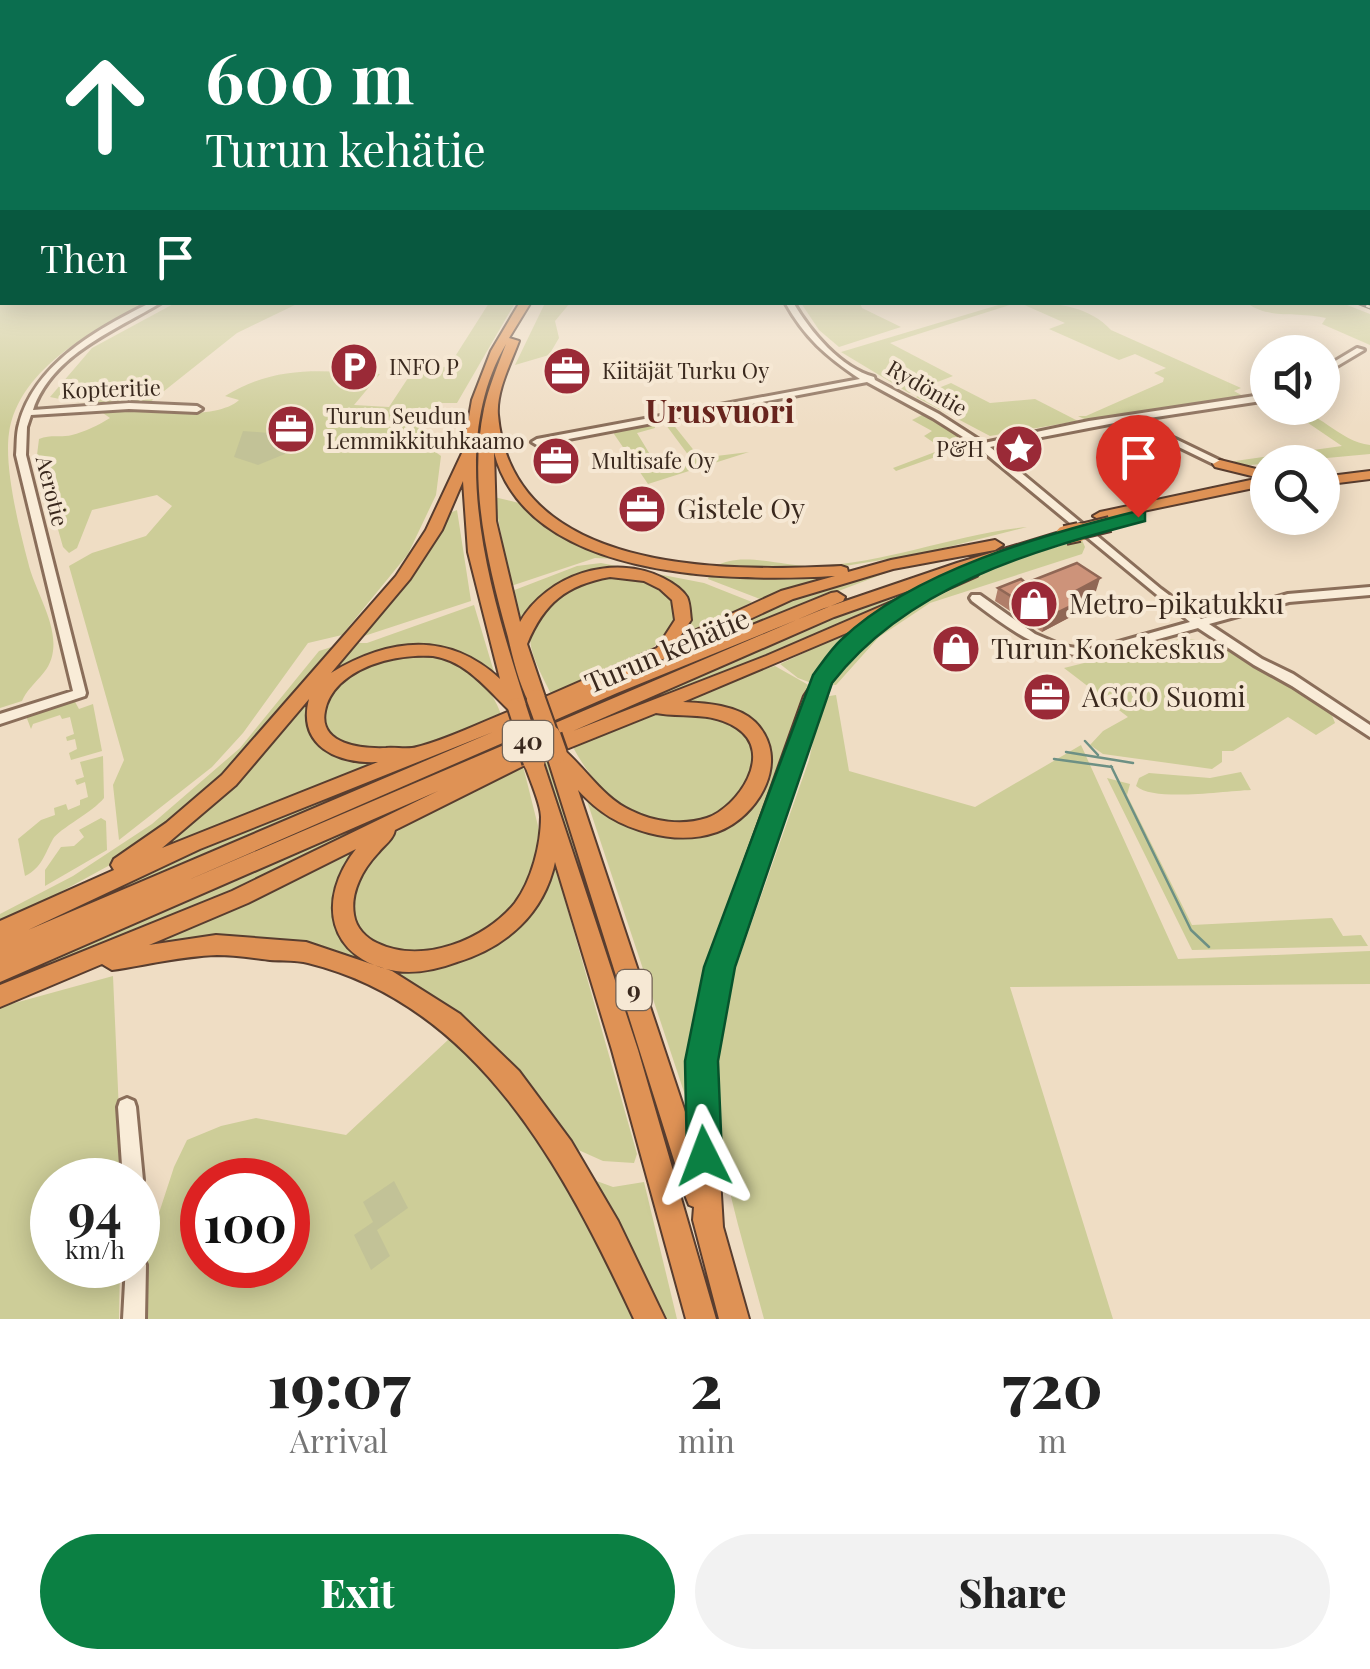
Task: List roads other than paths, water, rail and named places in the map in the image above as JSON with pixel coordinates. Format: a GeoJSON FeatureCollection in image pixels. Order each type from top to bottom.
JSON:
{"type":"FeatureCollection","features":[{"type":"Feature","properties":{"kind":"highway","name":"9"},"geometry":{"type":"LineString","coordinates":[[524,305],[502,337],[482,382],[468,454],[469,509],[478,575],[517,707],[545,758],[709,1227],[734,1319]]}},
{"type":"Feature","properties":{"kind":"highway","name":"9"},"geometry":{"type":"LineString","coordinates":[[535,305],[504,360],[490,407],[483,468],[486,520],[518,646],[536,699],[549,803],[625,1050],[701,1319]]}},
{"type":"Feature","properties":{"kind":"highway"},"geometry":{"type":"LineString","coordinates":[[490,407],[505,467],[516,489],[541,516],[592,544],[660,562],[736,572],[815,573],[891,565]]}},
{"type":"Feature","properties":{"kind":"highway"},"geometry":{"type":"LineString","coordinates":[[68,900],[173,829],[239,769],[419,556],[468,454]]}},
{"type":"Feature","properties":{"kind":"highway"},"geometry":{"type":"LineString","coordinates":[[1220,464],[1250,473]]}},
{"type":"Feature","properties":{"kind":"highway"},"geometry":{"type":"LineString","coordinates":[[1220,464],[1230,474],[1221,489]]}},
{"type":"Feature","properties":{"kind":"highway"},"geometry":{"type":"LineString","coordinates":[[1340,474],[1370,467]]}},
{"type":"Feature","properties":{"kind":"highway"},"geometry":{"type":"LineString","coordinates":[[1340,477],[1370,475]]}},
{"type":"Feature","properties":{"kind":"highway"},"geometry":{"type":"LineString","coordinates":[[1340,480],[1370,485]]}},
{"type":"Feature","properties":{"kind":"highway","name":"Turun kehätie"},"geometry":{"type":"LineString","coordinates":[[0,952],[739,636],[891,577],[994,544],[1061,531],[1250,482]]}},
{"type":"Feature","properties":{"kind":"highway","name":"Turun kehätie"},"geometry":{"type":"LineString","coordinates":[[1105,520],[1250,493]]}},
{"type":"Feature","properties":{"kind":"highway","name":"Turun kehätie"},"geometry":{"type":"LineString","coordinates":[[0,972],[751,645],[901,586],[1024,547],[1061,531]]}},
{"type":"Feature","properties":{"kind":"highway"},"geometry":{"type":"LineString","coordinates":[[0,932],[260,814],[571,694],[787,595],[891,565],[994,544]]}},
{"type":"Feature","properties":{"kind":"highway"},"geometry":{"type":"LineString","coordinates":[[0,996],[240,897],[514,762],[912,600],[1024,547]]}},
{"type":"Feature","properties":{"kind":"highway"},"geometry":{"type":"LineString","coordinates":[[518,646],[532,614],[555,592],[585,578],[626,573],[662,583],[682,604],[684,617],[678,631],[652,656]]}},
{"type":"Feature","properties":{"kind":"highway"},"geometry":{"type":"LineString","coordinates":[[709,1227],[702,1061],[720,967],[821,680],[850,643],[912,600]]}},
{"type":"Feature","properties":{"kind":"highway"},"geometry":{"type":"LineString","coordinates":[[435,749],[377,757],[339,751],[316,732],[313,716],[317,699],[328,683],[354,665],[384,654],[428,650],[462,659],[517,707]]}},
{"type":"Feature","properties":{"kind":"highway"},"geometry":{"type":"LineString","coordinates":[[545,758],[628,819],[652,827],[678,830],[710,824],[741,808],[756,792],[764,775],[765,756],[759,739],[741,722],[703,708],[637,712]]}},
{"type":"Feature","properties":{"kind":"highway"},"geometry":{"type":"LineString","coordinates":[[421,807],[366,850],[352,868],[342,895],[343,916],[356,941],[370,952],[396,961],[427,961],[464,952],[512,924],[527,907],[544,873],[549,850],[549,803]]}},
{"type":"Feature","properties":{"kind":"highway"},"geometry":{"type":"LineString","coordinates":[[58,973],[180,949],[264,946],[341,962],[419,996],[481,1048],[540,1119],[598,1212],[650,1319]]}},
{"type":"Feature","properties":{"kind":"street"},"geometry":{"type":"LineString","coordinates":[[26,412],[46,380],[74,352],[153,305]]}},
{"type":"Feature","properties":{"kind":"street","name":"Rydöntie"},"geometry":{"type":"LineString","coordinates":[[791,305],[813,338],[871,379],[983,446],[1206,622],[1370,732]]}},
{"type":"Feature","properties":{"kind":"street"},"geometry":{"type":"LineString","coordinates":[[1340,362],[1360,350]]}},
{"type":"Feature","properties":{"kind":"street"},"geometry":{"type":"LineString","coordinates":[[537,442],[871,379]]}},
{"type":"Feature","properties":{"kind":"street"},"geometry":{"type":"LineString","coordinates":[[983,446],[1125,418],[1250,400]]}},
{"type":"Feature","properties":{"kind":"street","name":"Kopteritie"},"geometry":{"type":"LineString","coordinates":[[26,412],[129,406],[197,409]]}},
{"type":"Feature","properties":{"kind":"street","name":"Aerotie"},"geometry":{"type":"LineString","coordinates":[[0,719],[80,693],[21,454],[26,412]]}},
{"type":"Feature","properties":{"kind":"street"},"geometry":{"type":"LineString","coordinates":[[1125,418],[1220,464]]}},
{"type":"Feature","properties":{"kind":"street"},"geometry":{"type":"LineString","coordinates":[[976,598],[1032,640],[1076,654],[1094,654],[1305,594],[1370,590]]}},
{"type":"Feature","properties":{"kind":"street"},"geometry":{"type":"LineString","coordinates":[[128,1107],[132,1158]]}},
{"type":"Feature","properties":{"kind":"street"},"geometry":{"type":"LineString","coordinates":[[134,1319],[135,1288]]}},
{"type":"Feature","properties":{"kind":"waterway"},"geometry":{"type":"LineString","coordinates":[[1085,741],[1098,755]]}},
{"type":"Feature","properties":{"kind":"waterway"},"geometry":{"type":"LineString","coordinates":[[1066,752],[1133,763]]}},
{"type":"Feature","properties":{"kind":"waterway"},"geometry":{"type":"LineString","coordinates":[[1054,759],[1111,767]]}},
{"type":"Feature","properties":{"kind":"waterway"},"geometry":{"type":"LineString","coordinates":[[1111,767],[1191,930],[1209,947]]}},
{"type":"Feature","properties":{"kind":"railway"},"geometry":{"type":"LineString","coordinates":[[1365,305],[1370,307]]}},
{"type":"Feature","properties":{"kind":"place","name":"INFO P"},"geometry":{"type":"Point","coordinates":[354,367]}},
{"type":"Feature","properties":{"kind":"place","name":"Kiitäjät Turku Oy"},"geometry":{"type":"Point","coordinates":[567,371]}},
{"type":"Feature","properties":{"kind":"place","name":"Turun Seudun Lemmikkituhkaamo"},"geometry":{"type":"Point","coordinates":[291,429]}},
{"type":"Feature","properties":{"kind":"place","name":"P&H"},"geometry":{"type":"Point","coordinates":[1019,449]}},
{"type":"Feature","properties":{"kind":"place","name":"Multisafe Oy"},"geometry":{"type":"Point","coordinates":[556,461]}},
{"type":"Feature","properties":{"kind":"place","name":"Gistele Oy"},"geometry":{"type":"Point","coordinates":[642,509]}},
{"type":"Feature","properties":{"kind":"place","name":"Metro-pikatukku"},"geometry":{"type":"Point","coordinates":[1034,604]}},
{"type":"Feature","properties":{"kind":"place","name":"Turun Konekeskus"},"geometry":{"type":"Point","coordinates":[956,649]}},
{"type":"Feature","properties":{"kind":"place","name":"AGCO Suomi"},"geometry":{"type":"Point","coordinates":[1047,697]}},
{"type":"Feature","properties":{"kind":"district","name":"Urusvuori"},"geometry":{"type":"Point","coordinates":[720,412]}}]}
